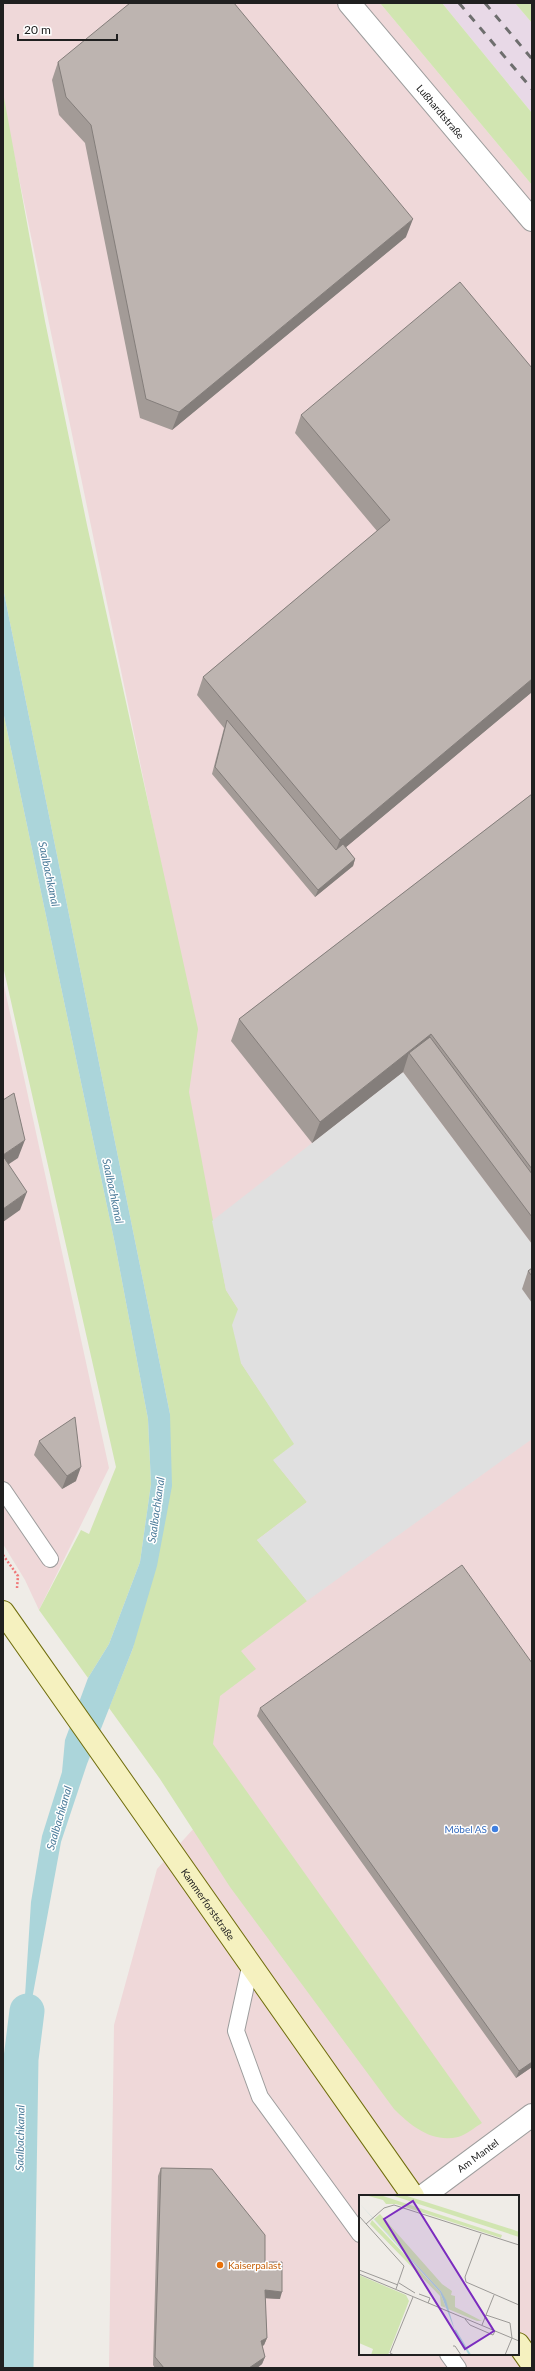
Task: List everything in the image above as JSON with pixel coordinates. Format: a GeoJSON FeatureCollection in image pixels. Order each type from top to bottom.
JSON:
{"type":"FeatureCollection","features":[{"type":"Feature","properties":{"kind":"street","name":"Lußhardtstraße"},"geometry":{"type":"LineString","coordinates":[[349,3],[532,220]]}},
{"type":"Feature","properties":{"kind":"street","name":"Kammerforststraße"},"geometry":{"type":"LineString","coordinates":[[3,1612],[250,1967],[412,2195]]}},
{"type":"Feature","properties":{"kind":"street","name":"Am Mantel"},"geometry":{"type":"LineString","coordinates":[[424,2195],[532,2114]]}},
{"type":"Feature","properties":{"kind":"street"},"geometry":{"type":"LineString","coordinates":[[519,2345],[532,2364]]}},
{"type":"Feature","properties":{"kind":"lane"},"geometry":{"type":"LineString","coordinates":[[3,1490],[50,1559]]}},
{"type":"Feature","properties":{"kind":"lane"},"geometry":{"type":"LineString","coordinates":[[250,1967],[236,2031],[260,2097],[359,2233]]}},
{"type":"Feature","properties":{"kind":"lane"},"geometry":{"type":"LineString","coordinates":[[449,2355],[458,2368]]}},
{"type":"Feature","properties":{"kind":"shaded area"},"geometry":{"type":"Polygon","coordinates":[[[3,3],[380,3],[532,185],[532,2368],[109,2368],[114,2025],[157,1869],[195,1827],[155,1076],[195,1028],[3,101],[3,3]]]}},
{"type":"Feature","properties":{"kind":"shaded area"},"geometry":{"type":"Polygon","coordinates":[[[442,3],[515,3],[532,23],[532,113],[442,3]]]}},
{"type":"Feature","properties":{"kind":"shaded area"},"geometry":{"type":"Polygon","coordinates":[[[3,981],[109,1468],[39,1610],[25,1580],[3,1544],[3,981]]]}},
{"type":"Feature","properties":{"kind":"shaded area"},"geometry":{"type":"Polygon","coordinates":[[[403,1072],[532,1244],[532,1439],[307,1601],[257,1540],[307,1502],[273,1460],[294,1444],[241,1363],[232,1325],[238,1309],[226,1290],[212,1221],[403,1072]]]}},
{"type":"Feature","properties":{"kind":"green space"},"geometry":{"type":"Polygon","coordinates":[[[380,3],[442,3],[532,113],[532,185],[380,3]]]}},
{"type":"Feature","properties":{"kind":"green space"},"geometry":{"type":"Polygon","coordinates":[[[515,3],[532,3],[532,23],[515,3]]]}},
{"type":"Feature","properties":{"kind":"green space"},"geometry":{"type":"Polygon","coordinates":[[[3,92],[45,321],[87,525],[198,1029],[189,1092],[226,1290],[238,1309],[241,1363],[295,1444],[274,1461],[307,1502],[257,1540],[307,1601],[241,1651],[256,1669],[220,1696],[213,1744],[482,2123],[458,2137],[439,2138],[423,2132],[394,2109],[230,1887],[160,1779],[109,1708],[133,1648],[170,1414],[3,588],[3,92]]]}},
{"type":"Feature","properties":{"kind":"green space"},"geometry":{"type":"Polygon","coordinates":[[[3,711],[115,1244],[148,1419],[151,1484],[140,1562],[109,1644],[88,1678],[39,1610],[81,1530],[89,1534],[116,1467],[3,966],[3,711]]]}},
{"type":"Feature","properties":{"kind":"water"},"geometry":{"type":"Polygon","coordinates":[[[3,588],[170,1414],[172,1486],[157,1566],[133,1648],[87,1764],[61,1842],[21,2059],[31,1902],[42,1836],[62,1772],[65,1740],[88,1678],[109,1644],[140,1562],[151,1484],[148,1419],[115,1244],[3,711],[3,588]]]}},
{"type":"Feature","properties":{"kind":"building"},"geometry":{"type":"Polygon","coordinates":[[[130,3],[234,3],[413,219],[179,412],[146,399],[91,125],[66,97],[58,62],[130,3]]]}},
{"type":"Feature","properties":{"kind":"building"},"geometry":{"type":"Polygon","coordinates":[[[460,282],[532,368],[532,679],[340,840],[203,677],[390,520],[301,415],[460,282]]]}},
{"type":"Feature","properties":{"kind":"building"},"geometry":{"type":"Polygon","coordinates":[[[227,720],[336,850],[343,844],[355,859],[318,890],[215,767],[227,720]]]}},
{"type":"Feature","properties":{"kind":"building"},"geometry":{"type":"Polygon","coordinates":[[[532,794],[532,1169],[431,1034],[320,1122],[239,1019],[532,794]]]}},
{"type":"Feature","properties":{"kind":"building"},"geometry":{"type":"Polygon","coordinates":[[[430,1037],[532,1174],[532,1217],[409,1053],[430,1037]]]}},
{"type":"Feature","properties":{"kind":"building"},"geometry":{"type":"Polygon","coordinates":[[[14,1093],[25,1140],[3,1155],[3,1100],[14,1093]]]}},
{"type":"Feature","properties":{"kind":"building"},"geometry":{"type":"Polygon","coordinates":[[[3,1156],[27,1192],[3,1209],[3,1156]]]}},
{"type":"Feature","properties":{"kind":"building"},"geometry":{"type":"Polygon","coordinates":[[[532,1268],[532,1276],[528,1271],[532,1268]]]}},
{"type":"Feature","properties":{"kind":"building"},"geometry":{"type":"Polygon","coordinates":[[[75,1417],[81,1467],[67,1476],[39,1441],[75,1417]]]}},
{"type":"Feature","properties":{"kind":"building"},"geometry":{"type":"Polygon","coordinates":[[[462,1565],[532,1663],[532,2062],[519,2071],[260,1708],[462,1565]]]}},
{"type":"Feature","properties":{"kind":"building"},"geometry":{"type":"Polygon","coordinates":[[[161,2168],[212,2169],[265,2235],[265,2262],[282,2262],[282,2292],[265,2290],[267,2338],[261,2341],[265,2357],[249,2368],[164,2368],[155,2357],[161,2168]]]}},
{"type":"Feature","properties":{"kind":"waterway","name":"Saalbachkanal"},"geometry":{"type":"LineString","coordinates":[[16,2368],[21,2059],[27,2011]]}},
{"type":"Feature","properties":{"kind":"railway"},"geometry":{"type":"LineString","coordinates":[[459,3],[532,89]]}},
{"type":"Feature","properties":{"kind":"railway"},"geometry":{"type":"LineString","coordinates":[[485,3],[532,59]]}},
{"type":"Feature","properties":{"kind":"place","name":"Möbel AS"},"geometry":{"type":"Point","coordinates":[495,1829]}},
{"type":"Feature","properties":{"kind":"place","name":"Kaiserpalast"},"geometry":{"type":"Point","coordinates":[220,2265]}}]}
